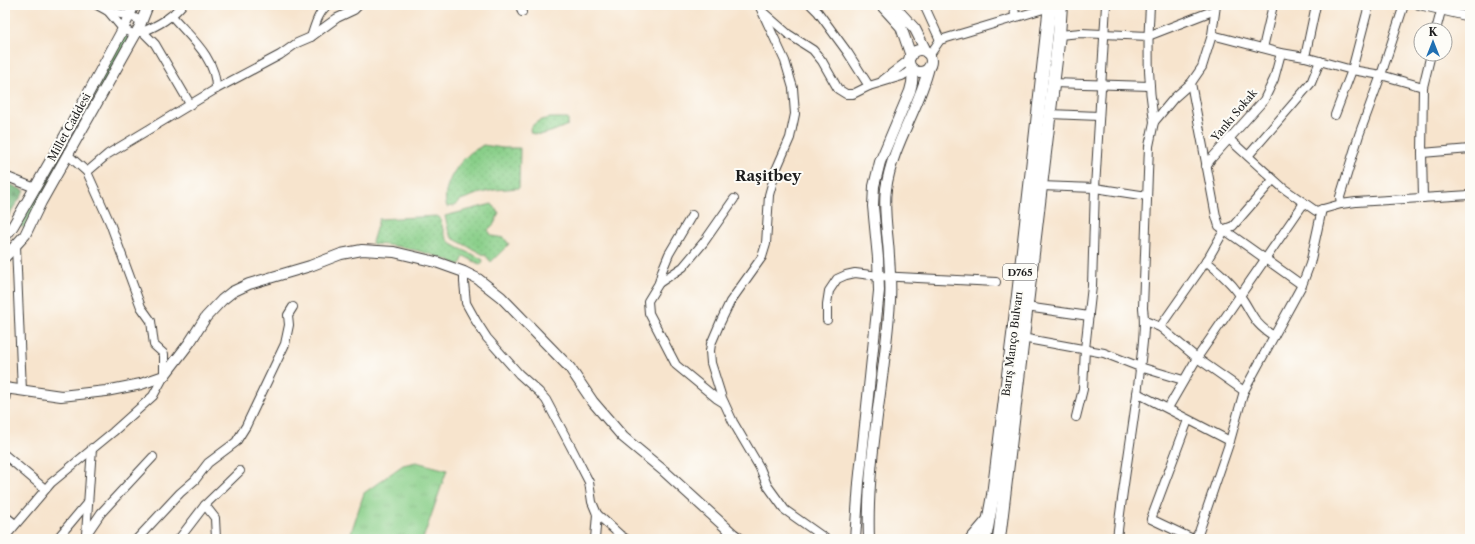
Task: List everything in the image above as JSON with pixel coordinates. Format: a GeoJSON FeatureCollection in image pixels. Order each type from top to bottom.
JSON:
{"type":"FeatureCollection","features":[{"type":"Feature","properties":{"kind":"highway","name":"Barış Manço Bulvarı"},"geometry":{"type":"LineString","coordinates":[[999,539],[1052,83],[1059,35],[1054,6]]}},
{"type":"Feature","properties":{"kind":"highway","name":"Barış Manço Bulvarı"},"geometry":{"type":"LineString","coordinates":[[985,539],[993,495],[1054,6]]}},
{"type":"Feature","properties":{"kind":"main road","name":"Millet Caddesi"},"geometry":{"type":"LineString","coordinates":[[5,237],[35,188],[123,29],[134,5]]}},
{"type":"Feature","properties":{"kind":"main road","name":"Millet Caddesi"},"geometry":{"type":"LineString","coordinates":[[5,257],[25,235],[41,202],[140,29],[148,5]]}},
{"type":"Feature","properties":{"kind":"main road"},"geometry":{"type":"LineString","coordinates":[[855,539],[859,484],[877,314],[879,276],[873,206],[874,186],[880,162],[910,91],[913,70],[909,63],[910,57],[901,27],[881,5]]}},
{"type":"Feature","properties":{"kind":"main road"},"geometry":{"type":"LineString","coordinates":[[868,539],[873,446],[890,301],[886,189],[891,166],[931,63],[915,29],[893,5]]}},
{"type":"Feature","properties":{"kind":"main road"},"geometry":{"type":"LineString","coordinates":[[910,57],[918,51],[928,55]]}},
{"type":"Feature","properties":{"kind":"main road"},"geometry":{"type":"LineString","coordinates":[[913,70],[916,72],[924,72],[929,67]]}},
{"type":"Feature","properties":{"kind":"main road"},"geometry":{"type":"LineString","coordinates":[[13,226],[19,227],[25,235]]}},
{"type":"Feature","properties":{"kind":"main road"},"geometry":{"type":"LineString","coordinates":[[5,237],[10,245],[16,246]]}},
{"type":"Feature","properties":{"kind":"main road"},"geometry":{"type":"LineString","coordinates":[[6,388],[61,396],[127,387],[164,376],[190,342],[206,317],[232,292],[249,284],[310,266],[341,254],[362,250],[394,252],[436,262],[464,272],[478,279],[501,297],[570,368],[592,402],[624,437],[664,470],[740,539]]}},
{"type":"Feature","properties":{"kind":"main road"},"geometry":{"type":"LineString","coordinates":[[971,539],[988,519]]}},
{"type":"Feature","properties":{"kind":"street"},"geometry":{"type":"LineString","coordinates":[[99,5],[108,11],[123,29],[140,29],[158,25],[172,16],[182,5]]}},
{"type":"Feature","properties":{"kind":"street"},"geometry":{"type":"LineString","coordinates":[[311,37],[316,21],[328,5]]}},
{"type":"Feature","properties":{"kind":"street"},"geometry":{"type":"LineString","coordinates":[[924,5],[940,40]]}},
{"type":"Feature","properties":{"kind":"street"},"geometry":{"type":"LineString","coordinates":[[1014,5],[1015,16]]}},
{"type":"Feature","properties":{"kind":"street"},"geometry":{"type":"LineString","coordinates":[[1076,418],[1082,389],[1092,286],[1100,84],[1106,5]]}},
{"type":"Feature","properties":{"kind":"street"},"geometry":{"type":"LineString","coordinates":[[1118,539],[1121,500],[1137,393],[1145,321],[1143,308],[1149,146],[1154,122],[1150,86],[1148,36],[1150,5]]}},
{"type":"Feature","properties":{"kind":"street"},"geometry":{"type":"LineString","coordinates":[[1263,48],[1273,5]]}},
{"type":"Feature","properties":{"kind":"street"},"geometry":{"type":"LineString","coordinates":[[1306,57],[1316,5]]}},
{"type":"Feature","properties":{"kind":"street"},"geometry":{"type":"LineString","coordinates":[[1335,115],[1352,70],[1369,5]]}},
{"type":"Feature","properties":{"kind":"street"},"geometry":{"type":"LineString","coordinates":[[1341,204],[1340,197],[1359,134],[1381,75],[1404,5]]}},
{"type":"Feature","properties":{"kind":"street"},"geometry":{"type":"LineString","coordinates":[[1419,5],[1470,17]]}},
{"type":"Feature","properties":{"kind":"street"},"geometry":{"type":"LineString","coordinates":[[814,6],[870,86]]}},
{"type":"Feature","properties":{"kind":"street"},"geometry":{"type":"LineString","coordinates":[[928,55],[940,40],[1015,16],[1054,6]]}},
{"type":"Feature","properties":{"kind":"street"},"geometry":{"type":"LineString","coordinates":[[87,172],[108,154],[216,89],[280,56],[297,43],[311,37],[355,7]]}},
{"type":"Feature","properties":{"kind":"street"},"geometry":{"type":"LineString","coordinates":[[1059,35],[1081,33],[1148,36],[1216,7]]}},
{"type":"Feature","properties":{"kind":"street"},"geometry":{"type":"LineString","coordinates":[[1154,122],[1174,98],[1191,83],[1202,67],[1212,35],[1216,7]]}},
{"type":"Feature","properties":{"kind":"street"},"geometry":{"type":"LineString","coordinates":[[760,8],[788,34],[813,50],[822,61],[838,89],[846,94],[853,94],[870,86],[902,76],[913,70]]}},
{"type":"Feature","properties":{"kind":"street"},"geometry":{"type":"LineString","coordinates":[[760,8],[785,61],[793,88],[795,114],[790,138],[776,170],[769,195],[766,244],[762,257],[730,302],[711,344],[711,364],[724,403],[733,422],[760,468],[766,485],[785,510],[826,539]]}},
{"type":"Feature","properties":{"kind":"street"},"geometry":{"type":"LineString","coordinates":[[108,11],[130,16],[155,44],[190,104]]}},
{"type":"Feature","properties":{"kind":"street"},"geometry":{"type":"LineString","coordinates":[[1438,22],[1441,11]]}},
{"type":"Feature","properties":{"kind":"street"},"geometry":{"type":"LineString","coordinates":[[172,16],[207,56],[216,78],[216,89]]}},
{"type":"Feature","properties":{"kind":"street"},"geometry":{"type":"LineString","coordinates":[[1212,35],[1281,53],[1306,57],[1352,70],[1381,75],[1423,87]]}},
{"type":"Feature","properties":{"kind":"street","name":"Yankı Sokak"},"geometry":{"type":"LineString","coordinates":[[1206,166],[1264,100],[1274,79],[1281,53]]}},
{"type":"Feature","properties":{"kind":"street"},"geometry":{"type":"LineString","coordinates":[[879,83],[910,57]]}},
{"type":"Feature","properties":{"kind":"street"},"geometry":{"type":"LineString","coordinates":[[1248,156],[1310,83],[1320,61]]}},
{"type":"Feature","properties":{"kind":"street"},"geometry":{"type":"LineString","coordinates":[[1423,198],[1423,87],[1429,62]]}},
{"type":"Feature","properties":{"kind":"street"},"geometry":{"type":"LineString","coordinates":[[1052,83],[1150,86]]}},
{"type":"Feature","properties":{"kind":"street"},"geometry":{"type":"LineString","coordinates":[[1191,83],[1206,166],[1219,226],[1302,285]]}},
{"type":"Feature","properties":{"kind":"street"},"geometry":{"type":"LineString","coordinates":[[1049,114],[1099,116]]}},
{"type":"Feature","properties":{"kind":"street"},"geometry":{"type":"LineString","coordinates":[[1229,139],[1282,188],[1316,211],[1341,204],[1470,195]]}},
{"type":"Feature","properties":{"kind":"street"},"geometry":{"type":"LineString","coordinates":[[1422,153],[1470,150]]}},
{"type":"Feature","properties":{"kind":"street"},"geometry":{"type":"LineString","coordinates":[[5,537],[51,483],[118,428],[153,396],[164,376],[164,354],[154,345],[151,321],[141,307],[110,223],[87,172],[68,154]]}},
{"type":"Feature","properties":{"kind":"street"},"geometry":{"type":"LineString","coordinates":[[5,176],[35,188]]}},
{"type":"Feature","properties":{"kind":"street"},"geometry":{"type":"LineString","coordinates":[[1160,327],[1206,261],[1225,229],[1233,226],[1273,180]]}},
{"type":"Feature","properties":{"kind":"street"},"geometry":{"type":"LineString","coordinates":[[1040,186],[1095,188],[1147,196]]}},
{"type":"Feature","properties":{"kind":"street"},"geometry":{"type":"LineString","coordinates":[[659,283],[683,267],[704,242],[734,199]]}},
{"type":"Feature","properties":{"kind":"street"},"geometry":{"type":"LineString","coordinates":[[1168,408],[1197,358],[1304,202]]}},
{"type":"Feature","properties":{"kind":"street"},"geometry":{"type":"LineString","coordinates":[[1188,420],[1151,519],[1181,535],[1195,538],[1198,536],[1230,441],[1244,391],[1302,285],[1310,264],[1322,210]]}},
{"type":"Feature","properties":{"kind":"street"},"geometry":{"type":"LineString","coordinates":[[692,215],[669,254],[659,283],[648,301],[649,313],[676,365],[724,403]]}},
{"type":"Feature","properties":{"kind":"street"},"geometry":{"type":"LineString","coordinates":[[16,246],[22,390]]}},
{"type":"Feature","properties":{"kind":"street"},"geometry":{"type":"LineString","coordinates":[[1206,261],[1240,295],[1257,324],[1274,336]]}},
{"type":"Feature","properties":{"kind":"street"},"geometry":{"type":"LineString","coordinates":[[464,272],[466,303],[476,321],[487,338],[519,374],[546,400],[589,482],[592,502],[598,514],[626,539]]}},
{"type":"Feature","properties":{"kind":"street"},"geometry":{"type":"LineString","coordinates":[[827,320],[829,291],[837,279],[855,273],[879,276],[996,282]]}},
{"type":"Feature","properties":{"kind":"street"},"geometry":{"type":"LineString","coordinates":[[137,539],[180,493],[195,480],[208,463],[236,442],[246,426],[285,344],[289,325],[288,315],[293,307]]}},
{"type":"Feature","properties":{"kind":"street"},"geometry":{"type":"LineString","coordinates":[[1026,307],[1088,316]]}},
{"type":"Feature","properties":{"kind":"street"},"geometry":{"type":"LineString","coordinates":[[1145,321],[1160,327],[1197,358],[1244,391]]}},
{"type":"Feature","properties":{"kind":"street"},"geometry":{"type":"LineString","coordinates":[[1022,338],[1104,353],[1140,367],[1183,380]]}},
{"type":"Feature","properties":{"kind":"street"},"geometry":{"type":"LineString","coordinates":[[5,400],[6,388]]}},
{"type":"Feature","properties":{"kind":"street"},"geometry":{"type":"LineString","coordinates":[[1137,393],[1230,441]]}},
{"type":"Feature","properties":{"kind":"street"},"geometry":{"type":"LineString","coordinates":[[86,537],[92,448]]}},
{"type":"Feature","properties":{"kind":"street"},"geometry":{"type":"LineString","coordinates":[[5,455],[45,490]]}},
{"type":"Feature","properties":{"kind":"street"},"geometry":{"type":"LineString","coordinates":[[86,537],[102,513],[153,457]]}},
{"type":"Feature","properties":{"kind":"street"},"geometry":{"type":"LineString","coordinates":[[179,539],[205,505],[240,471]]}},
{"type":"Feature","properties":{"kind":"street"},"geometry":{"type":"LineString","coordinates":[[57,539],[88,502]]}},
{"type":"Feature","properties":{"kind":"street"},"geometry":{"type":"LineString","coordinates":[[205,505],[215,518],[216,539]]}},
{"type":"Feature","properties":{"kind":"street"},"geometry":{"type":"LineString","coordinates":[[595,539],[598,514]]}},
{"type":"Feature","properties":{"kind":"street"},"geometry":{"type":"LineString","coordinates":[[5,516],[15,524]]}},
{"type":"Feature","properties":{"kind":"green space"},"geometry":{"type":"Polygon","coordinates":[[[125,34],[130,37],[24,228],[19,225],[125,34]]]}},
{"type":"Feature","properties":{"kind":"green space"},"geometry":{"type":"Polygon","coordinates":[[[551,118],[568,118],[568,125],[545,134],[531,133],[530,129],[536,122],[551,118]]]}},
{"type":"Feature","properties":{"kind":"green space"},"geometry":{"type":"Polygon","coordinates":[[[483,145],[503,148],[520,148],[519,188],[494,190],[477,194],[461,200],[454,206],[447,207],[447,187],[453,173],[469,154],[483,145]]]}},
{"type":"Feature","properties":{"kind":"green space"},"geometry":{"type":"Polygon","coordinates":[[[5,182],[25,191],[5,221],[5,182]]]}},
{"type":"Feature","properties":{"kind":"green space"},"geometry":{"type":"Polygon","coordinates":[[[492,204],[499,213],[494,224],[488,230],[492,236],[504,238],[509,244],[491,262],[486,256],[452,238],[449,233],[445,216],[492,204]]]}},
{"type":"Feature","properties":{"kind":"green space"},"geometry":{"type":"Polygon","coordinates":[[[437,216],[440,218],[444,234],[447,239],[458,248],[483,260],[482,264],[479,264],[464,256],[460,265],[418,251],[395,246],[373,244],[372,242],[379,219],[437,216]]]}},
{"type":"Feature","properties":{"kind":"green space"},"geometry":{"type":"Polygon","coordinates":[[[416,462],[447,470],[423,539],[349,539],[364,493],[403,465],[416,462]]]}},
{"type":"Feature","properties":{"kind":"district","name":"Raşitbey"},"geometry":{"type":"Point","coordinates":[768,175]}}]}
